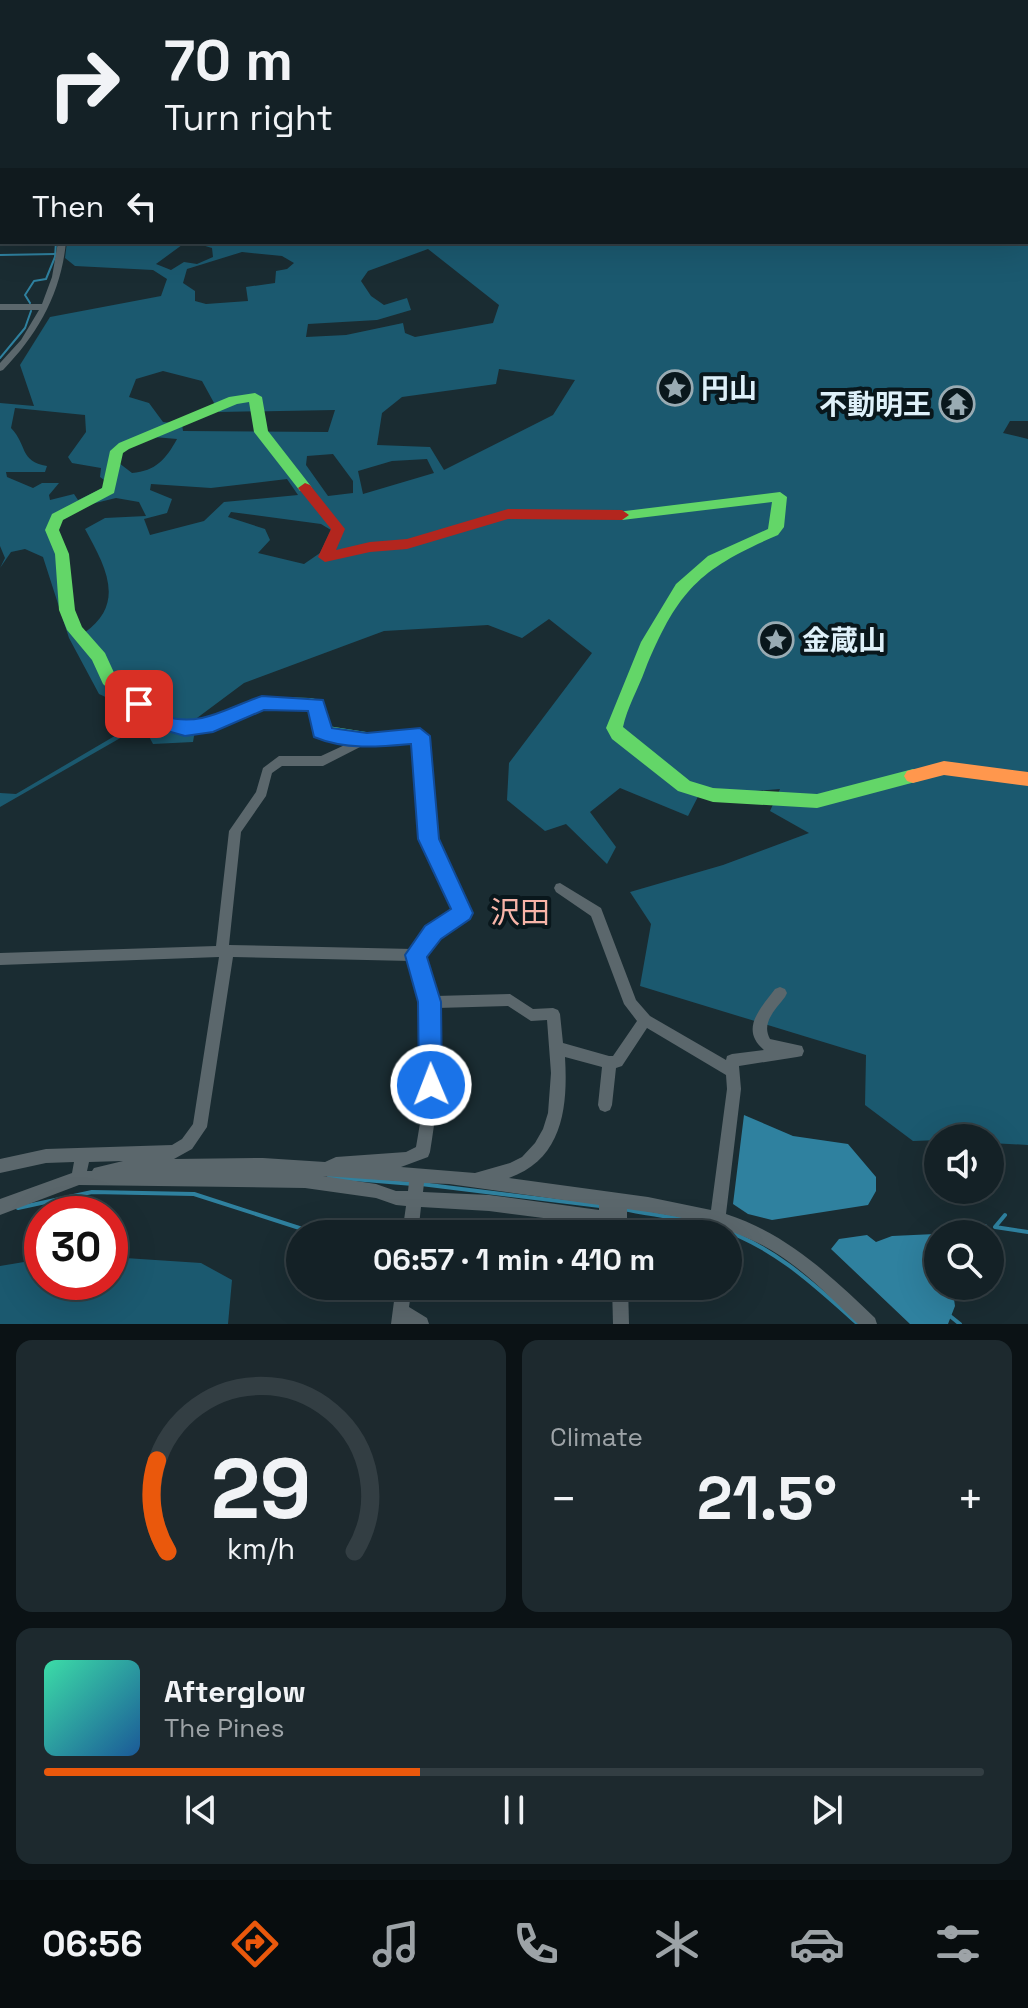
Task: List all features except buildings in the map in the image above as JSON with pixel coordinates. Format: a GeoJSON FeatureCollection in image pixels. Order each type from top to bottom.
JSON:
{"type":"FeatureCollection","features":[{"type":"Feature","properties":{"kind":"street"},"geometry":{"type":"LineString","coordinates":[[0,368],[27,337],[44,307],[61,263],[62,244]]}},
{"type":"Feature","properties":{"kind":"street"},"geometry":{"type":"LineString","coordinates":[[0,307],[44,307]]}},
{"type":"Feature","properties":{"kind":"street"},"geometry":{"type":"LineString","coordinates":[[362,741],[360,737],[320,731],[317,705],[311,704],[262,703],[206,727],[166,726],[153,720],[139,704],[109,680],[99,657],[75,630],[67,610],[62,554],[52,530],[57,517],[109,490],[113,484],[117,451],[234,400],[255,397],[261,432],[338,529],[325,557],[370,547],[407,544],[508,514],[538,512],[602,517],[780,497],[777,527],[773,532],[705,564],[656,625],[647,654],[616,720],[614,728],[618,734],[684,786],[713,795],[817,801],[944,768],[1028,779]]}},
{"type":"Feature","properties":{"kind":"street"},"geometry":{"type":"LineString","coordinates":[[0,1166],[46,1156],[174,1152],[187,1144],[200,1127],[224,951],[235,831],[262,793],[267,771],[279,761],[323,761],[362,741],[420,736],[429,839],[463,913],[433,932],[416,955]]}},
{"type":"Feature","properties":{"kind":"street"},"geometry":{"type":"LineString","coordinates":[[560,888],[596,912],[631,1004],[645,1020],[730,1070]]}},
{"type":"Feature","properties":{"kind":"street"},"geometry":{"type":"LineString","coordinates":[[0,959],[224,951],[416,955]]}},
{"type":"Feature","properties":{"kind":"street"},"geometry":{"type":"LineString","coordinates":[[324,1170],[336,1164],[406,1159],[423,1152],[431,1113],[429,1002],[416,955]]}},
{"type":"Feature","properties":{"kind":"street"},"geometry":{"type":"LineString","coordinates":[[718,1218],[734,1089],[730,1070],[732,1061],[746,1056],[797,1051],[766,1044],[760,1035],[760,1020],[780,993]]}},
{"type":"Feature","properties":{"kind":"street"},"geometry":{"type":"LineString","coordinates":[[78,1178],[415,1186],[475,1180],[524,1165],[542,1148],[556,1114],[557,1048],[553,1014],[531,1015],[510,1000],[429,1002]]}},
{"type":"Feature","properties":{"kind":"street"},"geometry":{"type":"LineString","coordinates":[[557,1048],[609,1063],[617,1061],[645,1020]]}},
{"type":"Feature","properties":{"kind":"street"},"geometry":{"type":"LineString","coordinates":[[605,1105],[609,1063]]}},
{"type":"Feature","properties":{"kind":"street"},"geometry":{"type":"LineString","coordinates":[[78,1178],[83,1155]]}},
{"type":"Feature","properties":{"kind":"street"},"geometry":{"type":"LineString","coordinates":[[0,1207],[78,1178],[128,1167],[263,1165],[324,1170],[489,1203],[606,1218],[613,1205]]}},
{"type":"Feature","properties":{"kind":"street"},"geometry":{"type":"LineString","coordinates":[[475,1180],[613,1205],[718,1218],[769,1240],[812,1269],[869,1324]]}},
{"type":"Feature","properties":{"kind":"street"},"geometry":{"type":"LineString","coordinates":[[411,1220],[415,1186]]}},
{"type":"Feature","properties":{"kind":"street"},"geometry":{"type":"LineString","coordinates":[[613,1205],[616,1220]]}},
{"type":"Feature","properties":{"kind":"street"},"geometry":{"type":"LineString","coordinates":[[620,1300],[621,1324]]}},
{"type":"Feature","properties":{"kind":"street"},"geometry":{"type":"LineString","coordinates":[[400,1318],[421,1324]]}},
{"type":"Feature","properties":{"kind":"shaded area"},"geometry":{"type":"Polygon","coordinates":[[[67,244],[183,244],[156,264],[171,270],[184,262],[197,264],[213,257],[212,248],[199,244],[1028,244],[1028,421],[1010,421],[1003,433],[1028,439],[1028,1145],[1004,1144],[1004,1124],[924,1124],[924,1141],[913,1141],[865,1105],[866,1055],[640,986],[651,924],[630,892],[723,865],[809,833],[770,811],[780,789],[745,792],[703,787],[688,816],[620,788],[590,812],[616,847],[607,864],[566,824],[545,831],[507,800],[509,763],[592,653],[549,619],[522,638],[488,625],[384,631],[244,683],[197,718],[193,742],[153,744],[143,725],[0,807],[0,793],[16,794],[130,727],[123,705],[99,694],[69,638],[43,557],[25,549],[11,552],[0,568],[5,558],[0,546],[0,403],[34,406],[20,365],[50,317],[161,296],[167,279],[153,270],[75,266],[65,258],[67,244]],[[428,249],[368,271],[361,281],[371,296],[384,305],[407,298],[411,310],[377,320],[308,324],[306,337],[346,335],[403,323],[405,333],[415,337],[493,323],[499,305],[428,249]],[[242,252],[187,269],[183,283],[195,291],[195,301],[206,304],[248,301],[246,287],[275,283],[276,271],[287,269],[294,263],[282,256],[242,252]],[[499,369],[496,384],[402,397],[382,413],[377,445],[430,447],[444,470],[553,415],[575,380],[499,369]],[[163,371],[136,379],[129,397],[149,403],[163,422],[182,424],[183,431],[328,432],[335,410],[219,412],[202,381],[163,371]],[[15,408],[11,428],[28,457],[47,466],[45,472],[6,472],[7,477],[33,488],[42,483],[59,483],[49,495],[50,500],[74,494],[78,500],[101,489],[107,482],[100,477],[101,468],[72,463],[68,457],[86,432],[85,415],[15,408]],[[154,437],[123,450],[119,463],[132,473],[148,470],[159,463],[177,439],[154,437]],[[333,454],[307,456],[306,465],[328,496],[353,493],[353,481],[333,454]],[[427,459],[392,461],[358,471],[363,494],[434,473],[427,459]],[[287,479],[211,488],[151,484],[150,490],[172,499],[167,513],[144,519],[150,535],[204,521],[224,502],[298,495],[287,479]],[[116,498],[79,507],[54,526],[69,598],[84,633],[105,609],[108,597],[105,570],[85,529],[105,518],[146,516],[139,502],[116,498]],[[231,512],[228,517],[265,529],[270,540],[258,553],[304,564],[320,553],[331,530],[321,524],[231,512]]]}},
{"type":"Feature","properties":{"kind":"shaded area"},"geometry":{"type":"Polygon","coordinates":[[[744,1115],[793,1136],[848,1144],[876,1177],[876,1191],[868,1205],[772,1220],[748,1214],[733,1204],[744,1115]]]}},
{"type":"Feature","properties":{"kind":"shaded area"},"geometry":{"type":"Polygon","coordinates":[[[867,1235],[876,1242],[892,1236],[924,1235],[924,1300],[954,1300],[948,1324],[910,1324],[831,1249],[839,1239],[867,1235]]]}},
{"type":"Feature","properties":{"kind":"shaded area"},"geometry":{"type":"Polygon","coordinates":[[[128,1258],[201,1263],[232,1280],[228,1324],[0,1324],[0,1266],[24,1262],[24,1300],[128,1300],[128,1258]]]}},
{"type":"Feature","properties":{"kind":"waterway"},"geometry":{"type":"LineString","coordinates":[[30,303],[25,295],[34,281],[46,279],[55,257],[56,244]]}},
{"type":"Feature","properties":{"kind":"waterway"},"geometry":{"type":"LineString","coordinates":[[0,255],[55,254]]}},
{"type":"Feature","properties":{"kind":"waterway"},"geometry":{"type":"LineString","coordinates":[[0,358],[25,328],[31,311]]}},
{"type":"Feature","properties":{"kind":"waterway"},"geometry":{"type":"LineString","coordinates":[[329,1177],[413,1184]]}},
{"type":"Feature","properties":{"kind":"waterway"},"geometry":{"type":"LineString","coordinates":[[421,1184],[600,1206]]}},
{"type":"Feature","properties":{"kind":"waterway"},"geometry":{"type":"LineString","coordinates":[[18,1208],[92,1192],[194,1194],[286,1224]]}},
{"type":"Feature","properties":{"kind":"waterway"},"geometry":{"type":"LineString","coordinates":[[623,1209],[704,1224],[735,1234],[774,1255],[858,1324]]}},
{"type":"Feature","properties":{"kind":"waterway"},"geometry":{"type":"LineString","coordinates":[[1005,1215],[995,1227],[1028,1232]]}},
{"type":"Feature","properties":{"kind":"waterway"},"geometry":{"type":"LineString","coordinates":[[950,1316],[960,1324]]}},
{"type":"Feature","properties":{"kind":"traffic: fast"},"geometry":{"type":"LineString","coordinates":[[305,488],[261,432],[255,397],[234,400],[124,446],[117,451],[109,490],[57,517],[52,530],[62,554],[67,610],[75,630],[99,657],[109,680],[153,720],[166,726],[206,727],[262,703],[311,704],[317,705],[320,731],[360,737],[362,741]]}},
{"type":"Feature","properties":{"kind":"traffic: fast"},"geometry":{"type":"LineString","coordinates":[[622,515],[780,497],[777,527],[773,532],[733,549],[704,566],[669,605],[649,642],[616,720],[614,728],[618,734],[684,786],[713,795],[817,801],[913,776]]}},
{"type":"Feature","properties":{"kind":"traffic: slow"},"geometry":{"type":"LineString","coordinates":[[913,776],[944,768],[1028,779]]}},
{"type":"Feature","properties":{"kind":"traffic: jam"},"geometry":{"type":"LineString","coordinates":[[305,488],[338,529],[325,557],[370,547],[407,544],[508,514],[622,515]]}},
{"type":"Feature","properties":{"kind":"place","name":"円山"},"geometry":{"type":"Point","coordinates":[675,388]}},
{"type":"Feature","properties":{"kind":"place","name":"不動明王"},"geometry":{"type":"Point","coordinates":[957,404]}},
{"type":"Feature","properties":{"kind":"place","name":"金蔵山"},"geometry":{"type":"Point","coordinates":[776,640]}},
{"type":"Feature","properties":{"kind":"district","name":"沢田"},"geometry":{"type":"Point","coordinates":[520,913]}},
{"type":"Feature","properties":{"kind":"route"},"geometry":{"type":"LineString","coordinates":[[139,704],[153,720],[166,726],[185,728],[206,727],[262,703],[311,704],[317,705],[320,731],[330,735],[360,737],[362,741],[420,736],[429,839],[463,913],[433,932],[416,955],[429,1002],[431,1085]]}}]}
